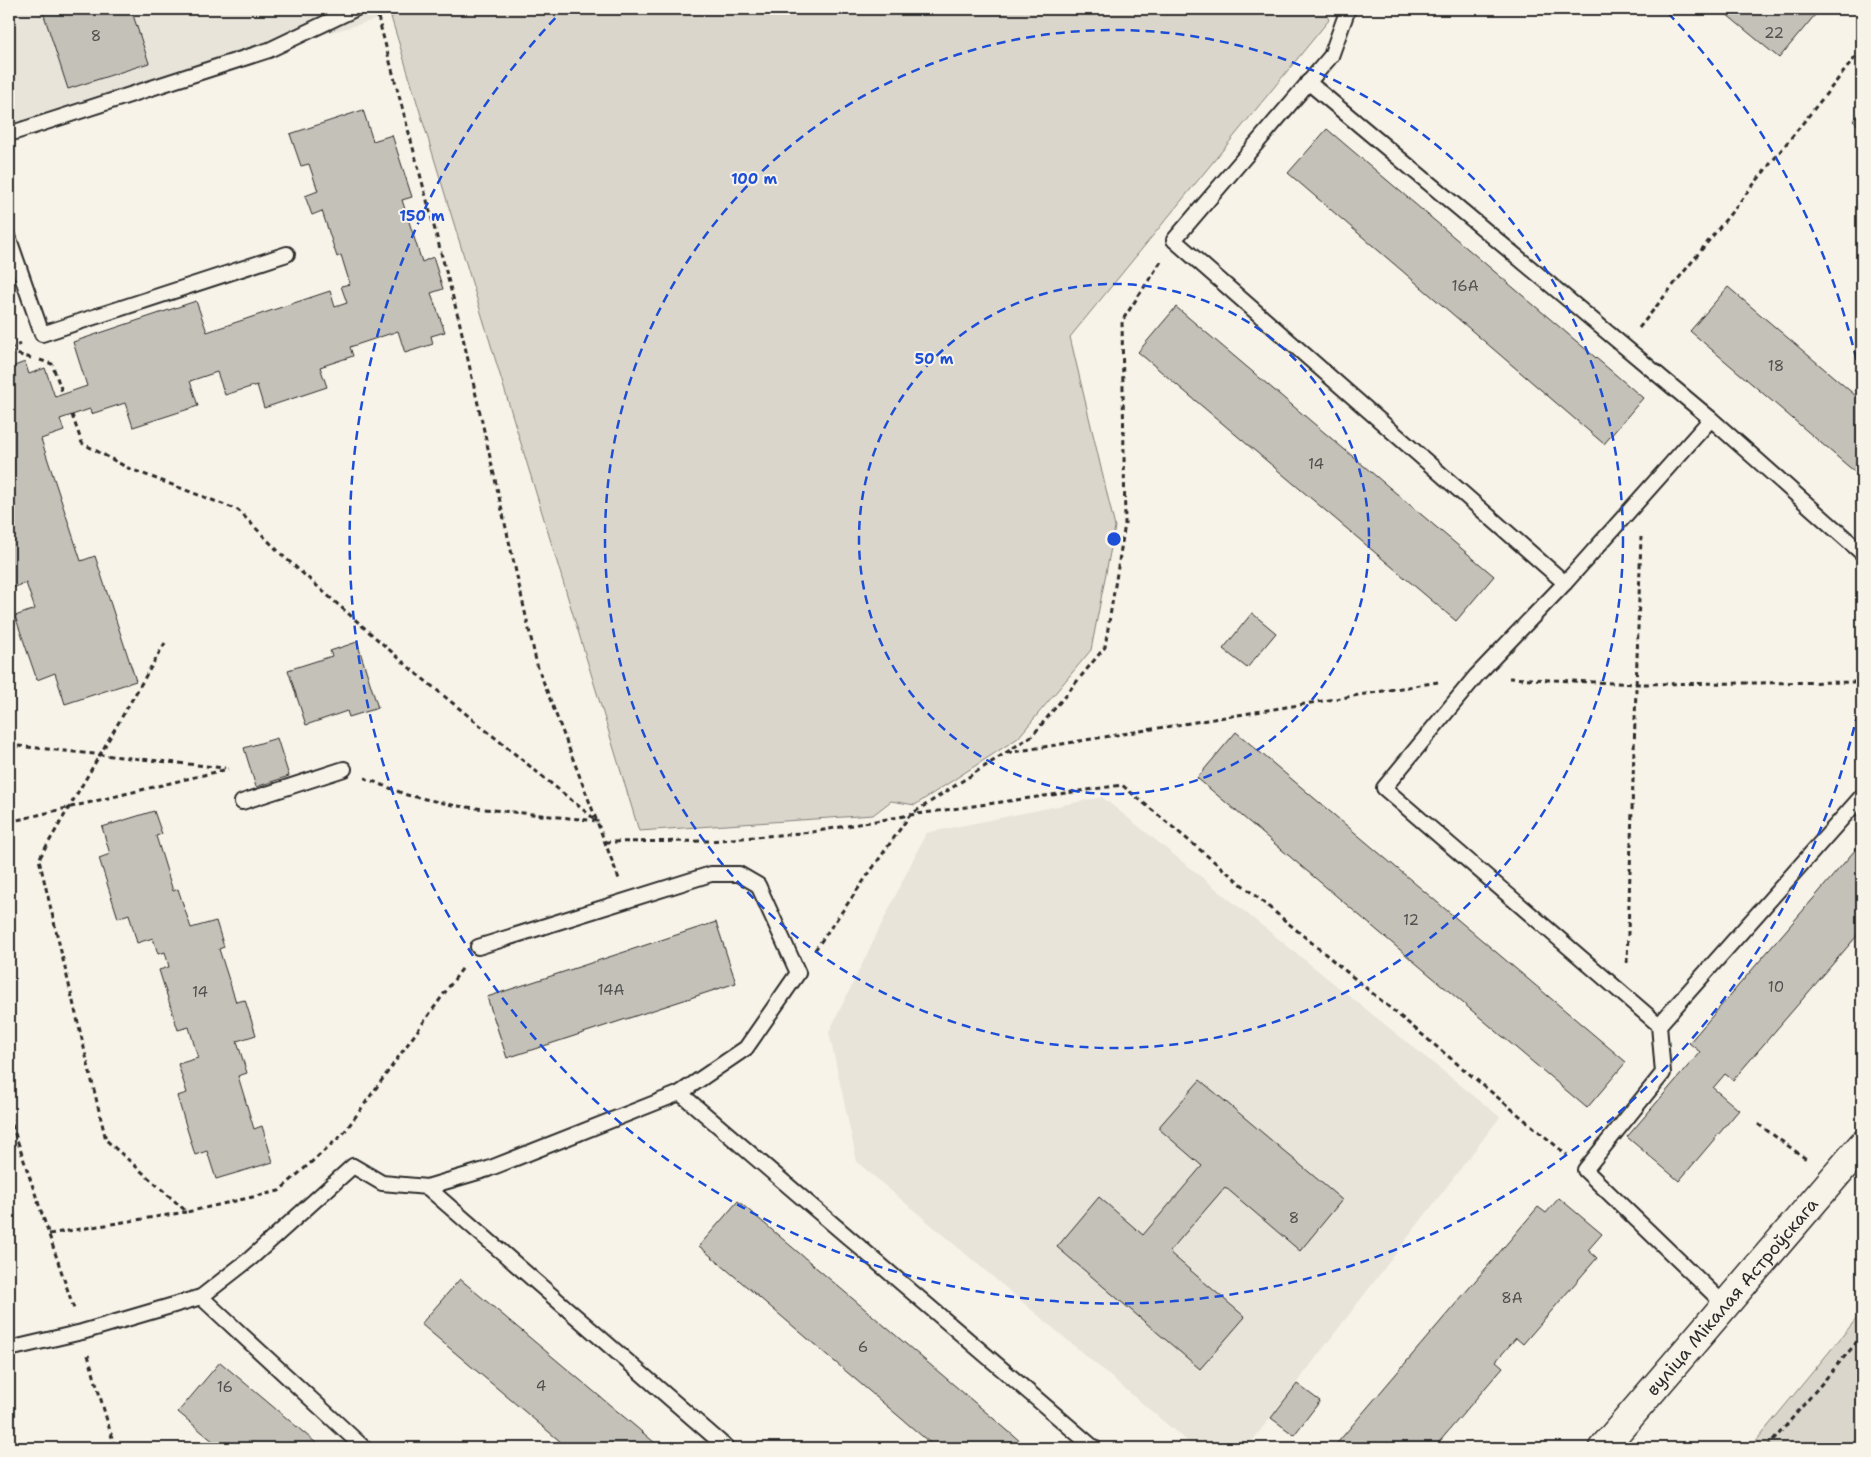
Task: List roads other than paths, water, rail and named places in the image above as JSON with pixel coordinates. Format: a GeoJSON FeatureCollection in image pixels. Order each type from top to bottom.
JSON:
{"type":"FeatureCollection","features":[{"type":"Feature","properties":{"kind":"main road","name":"вуліца Мікалая Астроўскага"},"geometry":{"type":"LineString","coordinates":[[1603,1448],[1862,1145]]}},
{"type":"Feature","properties":{"kind":"lane"},"geometry":{"type":"LineString","coordinates":[[9,134],[269,50],[355,9]]}},
{"type":"Feature","properties":{"kind":"lane"},"geometry":{"type":"LineString","coordinates":[[1348,9],[1331,56],[1174,240],[1565,583]]}},
{"type":"Feature","properties":{"kind":"lane"},"geometry":{"type":"LineString","coordinates":[[1308,82],[1711,419],[1862,553]]}},
{"type":"Feature","properties":{"kind":"lane"},"geometry":{"type":"LineString","coordinates":[[9,239],[42,334],[287,254]]}},
{"type":"Feature","properties":{"kind":"lane"},"geometry":{"type":"LineString","coordinates":[[1660,1025],[1384,788],[1476,676],[1565,583],[1711,419]]}},
{"type":"Feature","properties":{"kind":"lane"},"geometry":{"type":"LineString","coordinates":[[242,802],[344,769]]}},
{"type":"Feature","properties":{"kind":"lane"},"geometry":{"type":"LineString","coordinates":[[1725,1305],[1585,1170],[1663,1073],[1660,1025],[1862,796]]}},
{"type":"Feature","properties":{"kind":"lane"},"geometry":{"type":"LineString","coordinates":[[9,1349],[82,1332],[201,1297],[251,1258],[353,1166],[382,1183],[427,1187],[488,1169],[680,1093],[746,1048],[798,973],[758,885],[739,874],[712,874],[478,947]]}},
{"type":"Feature","properties":{"kind":"lane"},"geometry":{"type":"LineString","coordinates":[[680,1093],[1094,1448]]}},
{"type":"Feature","properties":{"kind":"lane"},"geometry":{"type":"LineString","coordinates":[[427,1187],[727,1448]]}},
{"type":"Feature","properties":{"kind":"lane"},"geometry":{"type":"LineString","coordinates":[[201,1297],[364,1448]]}}]}
